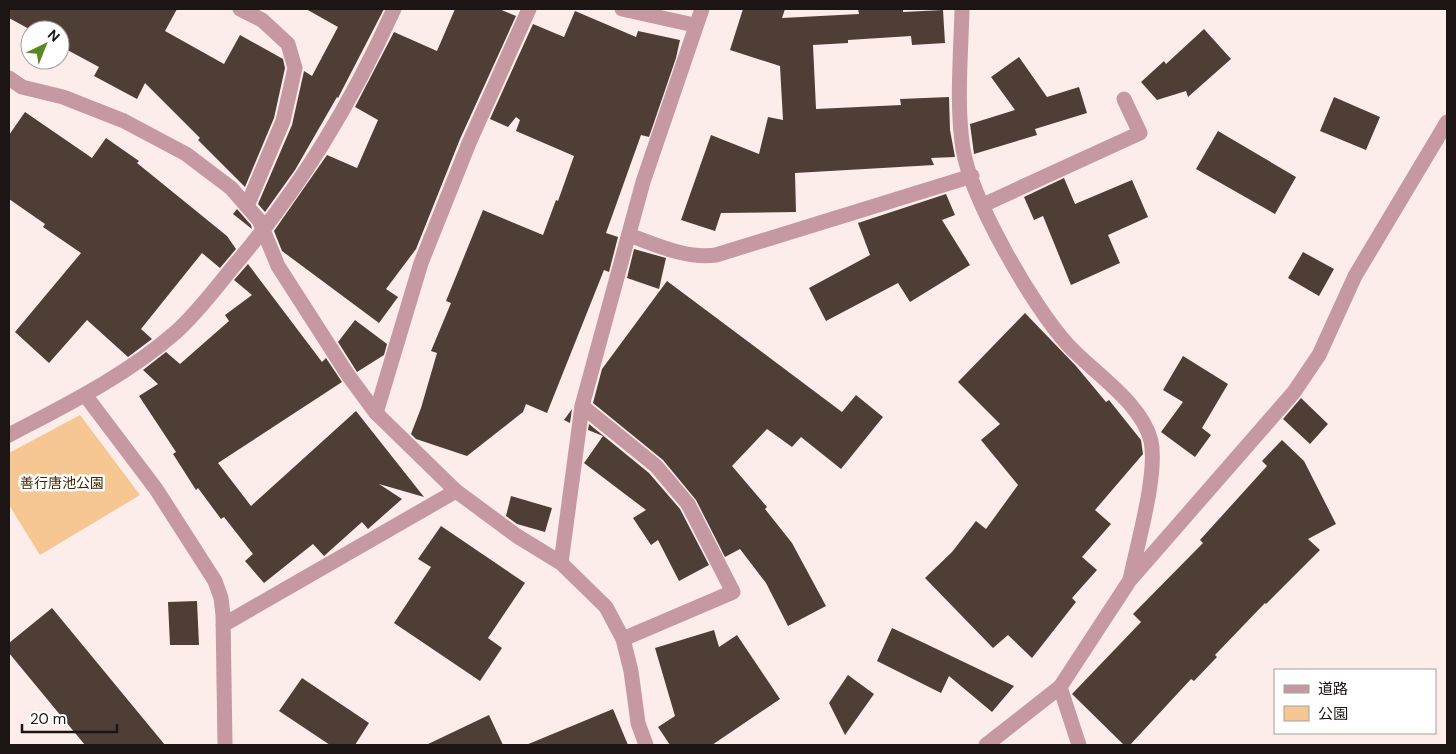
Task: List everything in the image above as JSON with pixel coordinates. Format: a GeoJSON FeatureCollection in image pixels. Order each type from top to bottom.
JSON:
{"type":"FeatureCollection","features":[{"type":"Feature","properties":{"kind":"street"},"geometry":{"type":"LineString","coordinates":[[240,9],[262,20],[288,44],[295,68],[283,121],[247,206]]}},
{"type":"Feature","properties":{"kind":"street"},"geometry":{"type":"LineString","coordinates":[[9,435],[85,394],[149,353],[176,332],[199,308],[264,231],[317,156],[344,110],[394,9]]}},
{"type":"Feature","properties":{"kind":"street"},"geometry":{"type":"LineString","coordinates":[[376,412],[421,263],[469,143],[529,9]]}},
{"type":"Feature","properties":{"kind":"street"},"geometry":{"type":"LineString","coordinates":[[622,9],[694,25]]}},
{"type":"Feature","properties":{"kind":"street"},"geometry":{"type":"LineString","coordinates":[[561,563],[582,406],[643,182],[694,25],[702,9]]}},
{"type":"Feature","properties":{"kind":"street"},"geometry":{"type":"LineString","coordinates":[[962,9],[961,123],[963,150],[983,205],[992,225],[1041,310],[1072,350],[1090,369],[1122,396],[1140,417],[1151,441],[1152,470],[1130,580]]}},
{"type":"Feature","properties":{"kind":"street"},"geometry":{"type":"LineString","coordinates":[[9,78],[22,87],[63,97],[124,121],[186,154],[231,188],[260,220],[278,266],[348,375],[376,412],[456,492],[517,536],[561,563],[606,607],[623,639],[631,671],[638,723],[646,745]]}},
{"type":"Feature","properties":{"kind":"street"},"geometry":{"type":"LineString","coordinates":[[983,205],[1140,133],[1124,99]]}},
{"type":"Feature","properties":{"kind":"street"},"geometry":{"type":"LineString","coordinates":[[986,745],[1060,687],[1130,580],[1299,384],[1319,355],[1355,276],[1447,122]]}},
{"type":"Feature","properties":{"kind":"street"},"geometry":{"type":"LineString","coordinates":[[629,236],[684,254],[703,257],[716,255],[972,176]]}},
{"type":"Feature","properties":{"kind":"street"},"geometry":{"type":"LineString","coordinates":[[85,394],[156,489],[215,581],[221,598],[223,625],[224,745]]}},
{"type":"Feature","properties":{"kind":"street"},"geometry":{"type":"LineString","coordinates":[[582,406],[656,466],[688,504],[733,592],[623,639]]}},
{"type":"Feature","properties":{"kind":"street"},"geometry":{"type":"LineString","coordinates":[[223,625],[456,492]]}},
{"type":"Feature","properties":{"kind":"street"},"geometry":{"type":"LineString","coordinates":[[1060,687],[1079,745]]}},
{"type":"Feature","properties":{"kind":"green space","name":"善行唐池公園"},"geometry":{"type":"Polygon","coordinates":[[[80,415],[140,495],[40,555],[9,505],[9,453],[80,415]]]}},
{"type":"Feature","properties":{"kind":"building"},"geometry":{"type":"Polygon","coordinates":[[[9,9],[177,9],[165,31],[224,64],[240,35],[283,59],[285,68],[274,118],[245,187],[198,140],[200,138],[145,83],[137,99],[94,76],[99,67],[70,51],[70,20],[20,20],[20,24],[9,18],[9,9]]]}},
{"type":"Feature","properties":{"kind":"building"},"geometry":{"type":"Polygon","coordinates":[[[306,9],[384,9],[338,98],[295,170],[265,212],[258,204],[292,125],[304,71],[312,76],[338,27],[306,9]]]}},
{"type":"Feature","properties":{"kind":"building"},"geometry":{"type":"Polygon","coordinates":[[[455,9],[499,9],[516,16],[460,139],[416,249],[386,289],[398,297],[379,323],[282,251],[274,231],[327,155],[357,168],[378,120],[355,107],[394,32],[437,51],[455,9]]]}},
{"type":"Feature","properties":{"kind":"building"},"geometry":{"type":"Polygon","coordinates":[[[743,9],[785,9],[782,18],[859,14],[858,9],[903,9],[903,12],[943,10],[945,43],[912,45],[911,36],[848,40],[848,43],[813,45],[816,109],[901,105],[900,99],[949,97],[950,130],[955,157],[931,158],[934,165],[795,173],[796,212],[721,213],[715,231],[681,220],[711,135],[759,154],[768,117],[783,120],[780,66],[730,50],[743,9]]]}},
{"type":"Feature","properties":{"kind":"building"},"geometry":{"type":"Polygon","coordinates":[[[575,11],[636,37],[638,31],[680,40],[676,58],[649,137],[641,135],[606,233],[618,237],[609,272],[604,270],[547,413],[526,404],[523,412],[467,456],[416,439],[411,434],[421,408],[437,353],[431,351],[451,303],[446,301],[483,210],[543,235],[556,200],[558,201],[574,156],[516,131],[520,120],[516,117],[508,127],[490,119],[533,24],[564,37],[575,11]]]}},
{"type":"Feature","properties":{"kind":"building"},"geometry":{"type":"Polygon","coordinates":[[[1204,29],[1231,59],[1188,97],[1186,91],[1157,100],[1141,82],[1164,61],[1166,64],[1204,29]]]}},
{"type":"Feature","properties":{"kind":"building"},"geometry":{"type":"Polygon","coordinates":[[[1019,57],[1047,97],[1079,87],[1087,113],[1035,129],[1037,135],[974,154],[970,124],[1015,110],[991,77],[1019,57]]]}},
{"type":"Feature","properties":{"kind":"building"},"geometry":{"type":"Polygon","coordinates":[[[1334,97],[1380,117],[1366,150],[1320,131],[1334,97]]]}},
{"type":"Feature","properties":{"kind":"building"},"geometry":{"type":"Polygon","coordinates":[[[25,112],[92,158],[106,138],[139,161],[137,163],[227,236],[236,249],[220,268],[202,253],[141,329],[152,339],[128,357],[87,320],[49,363],[15,332],[81,253],[43,227],[45,224],[9,199],[9,135],[25,112]]]}},
{"type":"Feature","properties":{"kind":"building"},"geometry":{"type":"Polygon","coordinates":[[[1218,131],[1296,177],[1275,214],[1196,169],[1218,131]]]}},
{"type":"Feature","properties":{"kind":"building"},"geometry":{"type":"Polygon","coordinates":[[[1064,178],[1075,204],[1132,180],[1148,217],[1108,235],[1120,263],[1071,285],[1043,216],[1034,220],[1024,197],[1064,178]]]}},
{"type":"Feature","properties":{"kind":"building"},"geometry":{"type":"Polygon","coordinates":[[[946,194],[955,215],[942,220],[970,265],[910,302],[898,283],[826,321],[809,288],[870,255],[858,223],[946,194]]]}},
{"type":"Feature","properties":{"kind":"building"},"geometry":{"type":"Polygon","coordinates":[[[237,209],[251,225],[252,229],[233,214],[237,209]]]}},
{"type":"Feature","properties":{"kind":"building"},"geometry":{"type":"Polygon","coordinates":[[[634,249],[666,258],[659,289],[627,278],[634,249]]]}},
{"type":"Feature","properties":{"kind":"building"},"geometry":{"type":"Polygon","coordinates":[[[1303,252],[1334,269],[1319,296],[1288,278],[1303,252]]]}},
{"type":"Feature","properties":{"kind":"building"},"geometry":{"type":"Polygon","coordinates":[[[248,264],[322,362],[326,358],[342,382],[218,463],[251,506],[356,411],[424,497],[379,484],[402,499],[368,529],[362,522],[324,556],[313,544],[264,583],[245,561],[253,554],[224,517],[221,519],[198,488],[196,490],[173,454],[176,452],[139,396],[158,384],[143,370],[166,352],[180,364],[229,321],[225,315],[252,295],[234,280],[248,264]]]}},
{"type":"Feature","properties":{"kind":"building"},"geometry":{"type":"Polygon","coordinates":[[[667,281],[842,412],[856,395],[883,417],[841,469],[801,437],[792,447],[767,429],[732,466],[767,507],[765,509],[792,543],[826,606],[788,626],[766,583],[740,549],[725,557],[696,500],[663,460],[593,403],[602,369],[667,281]]]}},
{"type":"Feature","properties":{"kind":"building"},"geometry":{"type":"Polygon","coordinates":[[[1025,313],[1076,366],[1106,402],[1109,400],[1141,440],[1143,454],[1095,510],[1111,524],[1082,557],[1097,570],[1072,598],[1076,602],[1032,658],[1008,635],[993,648],[925,578],[952,552],[976,521],[986,529],[1018,485],[981,440],[1000,424],[958,382],[1025,313]]]}},
{"type":"Feature","properties":{"kind":"building"},"geometry":{"type":"Polygon","coordinates":[[[355,320],[387,344],[384,355],[357,372],[338,342],[355,320]]]}},
{"type":"Feature","properties":{"kind":"building"},"geometry":{"type":"Polygon","coordinates":[[[1183,356],[1228,384],[1202,428],[1211,435],[1195,457],[1161,432],[1183,402],[1163,390],[1183,356]]]}},
{"type":"Feature","properties":{"kind":"building"},"geometry":{"type":"Polygon","coordinates":[[[1301,398],[1328,424],[1310,444],[1283,419],[1301,398]]]}},
{"type":"Feature","properties":{"kind":"building"},"geometry":{"type":"Polygon","coordinates":[[[572,409],[570,423],[564,420],[572,409]]]}},
{"type":"Feature","properties":{"kind":"building"},"geometry":{"type":"Polygon","coordinates":[[[589,424],[649,473],[680,509],[709,565],[679,581],[658,540],[651,545],[633,518],[646,510],[584,463],[603,436],[588,430],[589,424]]]}},
{"type":"Feature","properties":{"kind":"building"},"geometry":{"type":"Polygon","coordinates":[[[1282,440],[1304,461],[1336,524],[1308,539],[1320,550],[1265,603],[1215,655],[1217,657],[1194,681],[1191,679],[1130,745],[1124,745],[1072,694],[1141,622],[1133,614],[1203,543],[1200,540],[1267,466],[1262,461],[1282,440]]]}},
{"type":"Feature","properties":{"kind":"building"},"geometry":{"type":"Polygon","coordinates":[[[511,496],[552,508],[545,532],[517,524],[506,516],[511,496]]]}},
{"type":"Feature","properties":{"kind":"building"},"geometry":{"type":"Polygon","coordinates":[[[441,526],[525,583],[488,638],[502,648],[480,681],[394,623],[431,567],[418,559],[441,526]]]}},
{"type":"Feature","properties":{"kind":"building"},"geometry":{"type":"Polygon","coordinates":[[[197,601],[199,645],[170,645],[168,602],[197,601]]]}},
{"type":"Feature","properties":{"kind":"building"},"geometry":{"type":"Polygon","coordinates":[[[52,608],[165,745],[85,745],[9,653],[9,643],[52,608]]]}},
{"type":"Feature","properties":{"kind":"building"},"geometry":{"type":"Polygon","coordinates":[[[892,628],[1014,686],[992,712],[949,676],[941,693],[877,661],[892,628]]]}},
{"type":"Feature","properties":{"kind":"building"},"geometry":{"type":"Polygon","coordinates":[[[714,630],[719,647],[737,635],[780,699],[712,745],[670,745],[658,727],[675,716],[655,648],[714,630]]]}},
{"type":"Feature","properties":{"kind":"building"},"geometry":{"type":"Polygon","coordinates":[[[848,675],[874,694],[845,735],[829,703],[848,675]]]}},
{"type":"Feature","properties":{"kind":"building"},"geometry":{"type":"Polygon","coordinates":[[[302,678],[369,723],[355,745],[330,745],[279,711],[302,678]]]}},
{"type":"Feature","properties":{"kind":"building"},"geometry":{"type":"Polygon","coordinates":[[[613,709],[628,745],[526,745],[613,709]]]}},
{"type":"Feature","properties":{"kind":"building"},"geometry":{"type":"Polygon","coordinates":[[[489,715],[503,745],[426,745],[489,715]]]}}]}
